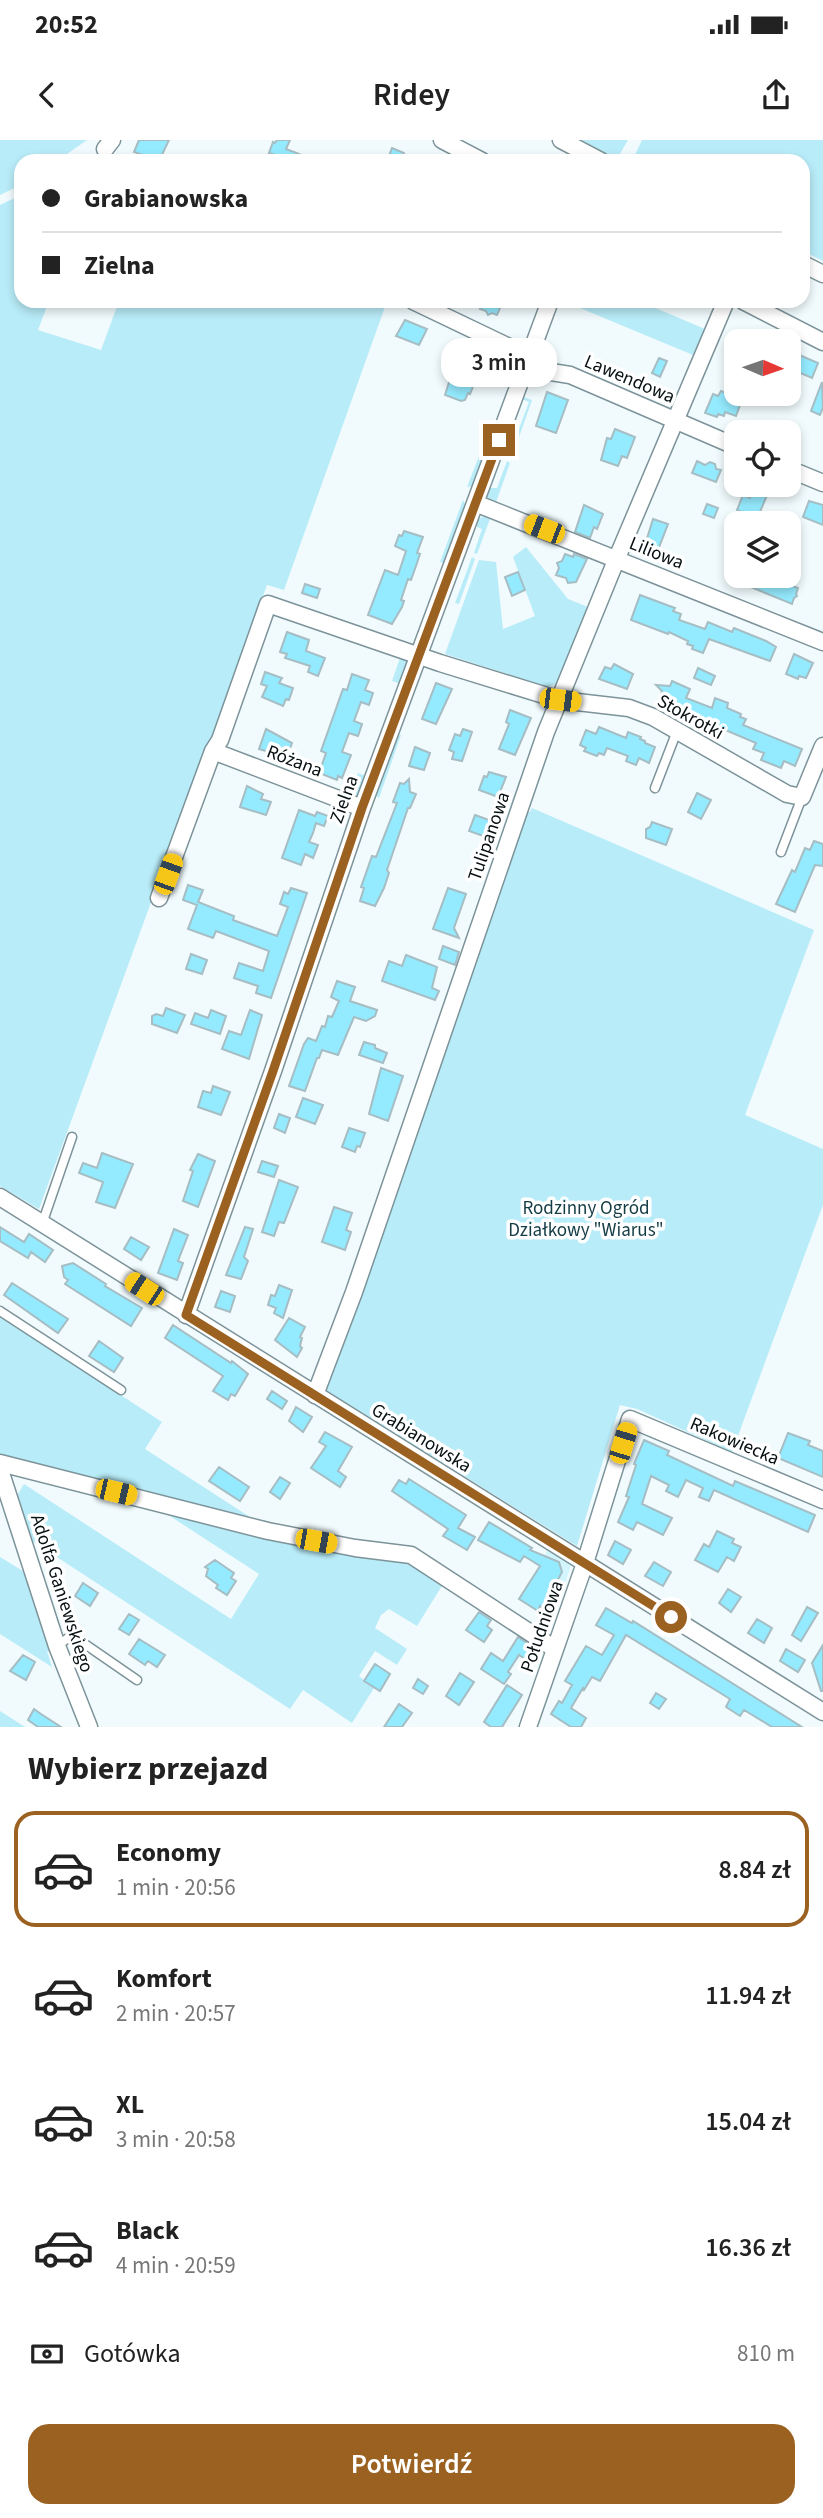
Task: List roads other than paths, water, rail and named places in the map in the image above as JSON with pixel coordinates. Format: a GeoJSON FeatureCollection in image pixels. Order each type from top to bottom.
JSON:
{"type":"FeatureCollection","features":[{"type":"Feature","properties":{"kind":"street"},"geometry":{"type":"LineString","coordinates":[[442,140],[469,154]]}},
{"type":"Feature","properties":{"kind":"street"},"geometry":{"type":"LineString","coordinates":[[561,140],[588,154]]}},
{"type":"Feature","properties":{"kind":"street","name":"Lawendowa"},"geometry":{"type":"LineString","coordinates":[[427,308],[545,370],[570,375],[676,421]]}},
{"type":"Feature","properties":{"kind":"street","name":"Zielna"},"geometry":{"type":"LineString","coordinates":[[186,1315],[273,1071],[362,808],[548,308]]}},
{"type":"Feature","properties":{"kind":"street","name":"Tulipanowa"},"geometry":{"type":"LineString","coordinates":[[315,1395],[354,1292],[542,745],[617,558],[723,308]]}},
{"type":"Feature","properties":{"kind":"street"},"geometry":{"type":"LineString","coordinates":[[757,308],[823,342]]}},
{"type":"Feature","properties":{"kind":"street"},"geometry":{"type":"LineString","coordinates":[[676,421],[724,441]]}},
{"type":"Feature","properties":{"kind":"street"},"geometry":{"type":"LineString","coordinates":[[801,474],[823,484]]}},
{"type":"Feature","properties":{"kind":"street","name":"Liliowa"},"geometry":{"type":"LineString","coordinates":[[475,503],[823,642]]}},
{"type":"Feature","properties":{"kind":"street","name":"Stokrotki"},"geometry":{"type":"LineString","coordinates":[[213,751],[220,740],[268,604],[560,700],[629,708],[677,731],[787,794],[802,797]]}},
{"type":"Feature","properties":{"kind":"street"},"geometry":{"type":"LineString","coordinates":[[802,797],[823,746]]}},
{"type":"Feature","properties":{"kind":"street"},"geometry":{"type":"LineString","coordinates":[[159,898],[213,751]]}},
{"type":"Feature","properties":{"kind":"street","name":"Różana"},"geometry":{"type":"LineString","coordinates":[[213,751],[362,808]]}},
{"type":"Feature","properties":{"kind":"street","name":"Grabianowska"},"geometry":{"type":"LineString","coordinates":[[0,1197],[823,1712]]}},
{"type":"Feature","properties":{"kind":"street","name":"Południowa"},"geometry":{"type":"LineString","coordinates":[[529,1727],[585,1563],[630,1419]]}},
{"type":"Feature","properties":{"kind":"street","name":"Rakowiecka"},"geometry":{"type":"LineString","coordinates":[[630,1419],[823,1500]]}},
{"type":"Feature","properties":{"kind":"street"},"geometry":{"type":"LineString","coordinates":[[0,1463],[268,1531],[355,1548],[411,1555],[555,1648]]}},
{"type":"Feature","properties":{"kind":"street","name":"Adolfa Ganiewskiego"},"geometry":{"type":"LineString","coordinates":[[0,1470],[57,1646],[89,1727]]}},
{"type":"Feature","properties":{"kind":"lane"},"geometry":{"type":"LineString","coordinates":[[655,788],[677,731]]}},
{"type":"Feature","properties":{"kind":"lane"},"geometry":{"type":"LineString","coordinates":[[781,852],[802,797]]}},
{"type":"Feature","properties":{"kind":"lane"},"geometry":{"type":"LineString","coordinates":[[42,1224],[72,1137]]}},
{"type":"Feature","properties":{"kind":"lane"},"geometry":{"type":"LineString","coordinates":[[0,1311],[121,1390]]}},
{"type":"Feature","properties":{"kind":"lane"},"geometry":{"type":"LineString","coordinates":[[57,1646],[68,1638],[79,1640],[137,1680]]}},
{"type":"Feature","properties":{"kind":"park label","name":"Rodzinny Ogród Działkowy \"Wiarus\""},"geometry":{"type":"Point","coordinates":[586,1218]}}]}
